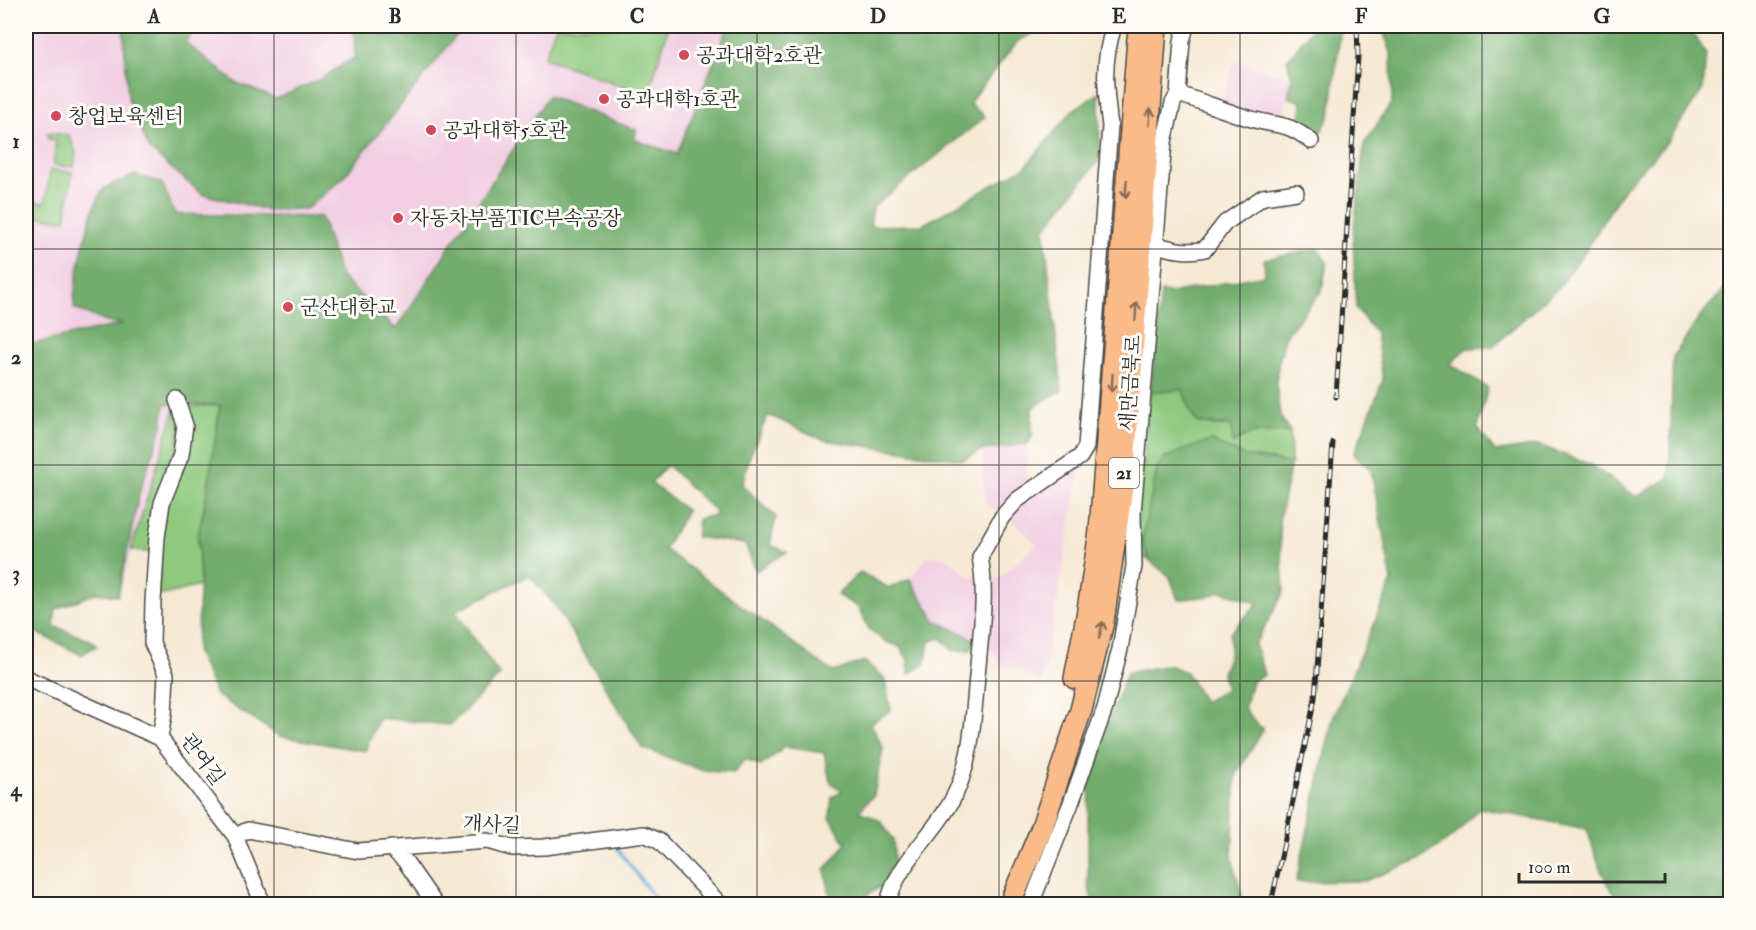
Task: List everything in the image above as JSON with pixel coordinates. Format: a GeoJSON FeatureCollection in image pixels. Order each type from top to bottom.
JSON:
{"type":"FeatureCollection","features":[{"type":"Feature","properties":{"kind":"highway","name":"새만금북로"},"geometry":{"type":"LineString","coordinates":[[995,904],[1028,824],[1068,706],[1087,616],[1100,531],[1139,26]]}},
{"type":"Feature","properties":{"kind":"highway","name":"새만금북로"},"geometry":{"type":"LineString","coordinates":[[1010,904],[1041,830],[1081,710],[1103,622],[1123,480],[1156,26]]}},
{"type":"Feature","properties":{"kind":"street"},"geometry":{"type":"LineString","coordinates":[[888,904],[889,896],[900,873],[951,803],[966,764],[972,730],[984,598],[984,576],[980,557],[1002,517],[1017,500],[1080,457],[1086,447],[1110,126],[1104,84],[1108,44],[1114,26]]}},
{"type":"Feature","properties":{"kind":"street"},"geometry":{"type":"LineString","coordinates":[[1031,904],[1071,803],[1101,718],[1120,649],[1134,566],[1133,512],[1164,142],[1173,103],[1178,94],[1182,40],[1186,26]]}},
{"type":"Feature","properties":{"kind":"street"},"geometry":{"type":"LineString","coordinates":[[1178,94],[1255,120],[1289,126],[1311,141]]}},
{"type":"Feature","properties":{"kind":"street"},"geometry":{"type":"LineString","coordinates":[[1157,244],[1175,250],[1192,252],[1205,249],[1225,223],[1263,197],[1296,192]]}},
{"type":"Feature","properties":{"kind":"street"},"geometry":{"type":"LineString","coordinates":[[160,738],[166,674],[152,643],[153,602],[157,537],[162,503],[181,455],[185,425],[177,400]]}},
{"type":"Feature","properties":{"kind":"street","name":"관여길"},"geometry":{"type":"LineString","coordinates":[[26,678],[160,738],[235,836],[263,904]]}},
{"type":"Feature","properties":{"kind":"street","name":"개사길"},"geometry":{"type":"LineString","coordinates":[[235,836],[248,830],[358,851],[487,842],[512,848],[544,847],[644,834],[659,841],[720,904]]}},
{"type":"Feature","properties":{"kind":"street"},"geometry":{"type":"LineString","coordinates":[[391,848],[405,861],[435,904]]}},
{"type":"Feature","properties":{"kind":"shaded area","name":"군산대학교"},"geometry":{"type":"Polygon","coordinates":[[[26,26],[833,26],[684,256],[221,405],[175,408],[118,596],[96,593],[56,609],[26,605],[26,26]]]}},
{"type":"Feature","properties":{"kind":"shaded area"},"geometry":{"type":"Polygon","coordinates":[[[1234,61],[1292,78],[1283,120],[1222,104],[1234,61]]]}},
{"type":"Feature","properties":{"kind":"shaded area"},"geometry":{"type":"Polygon","coordinates":[[[1027,444],[1027,485],[1034,494],[1081,465],[1042,684],[1015,668],[998,665],[998,657],[984,643],[935,620],[910,579],[928,556],[947,558],[973,579],[978,568],[998,579],[1037,544],[1009,517],[985,503],[982,450],[1027,444]]]}},
{"type":"Feature","properties":{"kind":"green space"},"geometry":{"type":"Polygon","coordinates":[[[123,26],[199,26],[185,42],[235,82],[276,99],[319,80],[355,57],[354,26],[464,26],[343,178],[306,209],[267,210],[202,194],[149,149],[128,99],[123,26]]]}},
{"type":"Feature","properties":{"kind":"green space"},"geometry":{"type":"Polygon","coordinates":[[[556,26],[669,26],[648,95],[544,58],[556,26]]]}},
{"type":"Feature","properties":{"kind":"green space"},"geometry":{"type":"Polygon","coordinates":[[[728,26],[1047,26],[1046,32],[1037,31],[1017,42],[969,103],[985,117],[873,207],[870,226],[922,225],[1025,167],[1073,110],[1099,93],[1100,159],[1044,229],[1062,390],[1032,408],[1032,437],[1027,444],[982,450],[963,460],[824,440],[768,415],[749,458],[742,485],[776,517],[770,545],[787,552],[756,571],[745,544],[696,537],[698,519],[718,514],[667,465],[651,483],[687,511],[664,549],[833,672],[864,661],[884,678],[891,710],[871,723],[883,748],[874,795],[859,811],[881,821],[893,840],[896,873],[891,880],[853,904],[832,904],[825,870],[846,844],[830,817],[832,797],[842,792],[830,781],[824,753],[785,747],[761,766],[745,759],[734,773],[704,771],[642,748],[555,605],[529,575],[455,611],[500,675],[450,725],[379,718],[365,751],[279,736],[216,695],[196,651],[200,576],[198,535],[207,494],[220,405],[165,404],[162,427],[140,490],[118,596],[96,593],[56,609],[54,626],[92,641],[96,646],[81,655],[26,627],[26,345],[123,324],[106,322],[74,308],[76,283],[84,245],[94,209],[105,188],[135,175],[162,183],[175,214],[321,217],[341,277],[396,329],[548,96],[636,130],[635,140],[677,154],[728,26]]]}},
{"type":"Feature","properties":{"kind":"green space"},"geometry":{"type":"Polygon","coordinates":[[[1314,26],[1341,26],[1330,116],[1317,138],[1299,125],[1302,102],[1288,97],[1292,78],[1287,60],[1314,26]]]}},
{"type":"Feature","properties":{"kind":"green space"},"geometry":{"type":"Polygon","coordinates":[[[1381,26],[1689,26],[1706,54],[1703,89],[1668,141],[1624,188],[1560,286],[1492,347],[1467,348],[1450,364],[1488,388],[1477,427],[1495,452],[1538,445],[1589,464],[1637,497],[1669,478],[1673,357],[1702,314],[1730,283],[1730,904],[1640,904],[1616,897],[1600,869],[1587,829],[1479,808],[1455,835],[1420,859],[1365,881],[1296,882],[1333,718],[1392,581],[1371,470],[1354,454],[1383,380],[1376,334],[1356,308],[1353,236],[1364,144],[1392,102],[1391,52],[1381,26]]]}},
{"type":"Feature","properties":{"kind":"green space"},"geometry":{"type":"Polygon","coordinates":[[[48,133],[69,135],[76,152],[74,167],[53,165],[56,140],[48,139],[48,133]]]}},
{"type":"Feature","properties":{"kind":"green space"},"geometry":{"type":"Polygon","coordinates":[[[50,170],[72,172],[66,219],[63,220],[31,216],[33,202],[45,203],[50,170]]]}},
{"type":"Feature","properties":{"kind":"green space"},"geometry":{"type":"Polygon","coordinates":[[[1318,249],[1327,263],[1322,290],[1285,337],[1278,366],[1276,384],[1280,416],[1290,432],[1252,433],[1233,443],[1231,426],[1198,423],[1191,414],[1183,390],[1150,392],[1161,292],[1171,293],[1265,275],[1264,259],[1318,249]]]}},
{"type":"Feature","properties":{"kind":"green space"},"geometry":{"type":"Polygon","coordinates":[[[1183,390],[1191,414],[1212,426],[1231,426],[1252,433],[1290,432],[1291,463],[1244,456],[1211,441],[1148,515],[1142,540],[1149,560],[1142,557],[1137,527],[1150,392],[1183,390]]]}},
{"type":"Feature","properties":{"kind":"green space"},"geometry":{"type":"Polygon","coordinates":[[[221,405],[198,535],[200,586],[159,596],[161,534],[184,407],[221,405]]]}},
{"type":"Feature","properties":{"kind":"green space"},"geometry":{"type":"Polygon","coordinates":[[[175,408],[181,429],[153,553],[131,550],[175,408]]]}},
{"type":"Feature","properties":{"kind":"green space"},"geometry":{"type":"Polygon","coordinates":[[[1211,441],[1244,456],[1291,463],[1279,521],[1284,592],[1255,644],[1264,675],[1252,681],[1244,709],[1263,730],[1236,775],[1232,858],[1244,904],[1093,904],[1088,884],[1088,816],[1092,762],[1127,673],[1169,665],[1186,672],[1204,702],[1226,689],[1222,674],[1230,651],[1230,633],[1258,603],[1221,591],[1209,596],[1178,600],[1170,577],[1149,560],[1142,540],[1157,469],[1164,458],[1211,441]]]}},
{"type":"Feature","properties":{"kind":"green space"},"geometry":{"type":"Polygon","coordinates":[[[860,572],[889,588],[910,579],[935,620],[976,640],[971,650],[953,651],[941,638],[929,642],[925,664],[909,674],[908,660],[900,647],[884,641],[869,629],[858,607],[837,595],[860,572]]]}},
{"type":"Feature","properties":{"kind":"waterway"},"geometry":{"type":"LineString","coordinates":[[617,848],[661,904]]}},
{"type":"Feature","properties":{"kind":"railway"},"geometry":{"type":"LineString","coordinates":[[1336,397],[1358,56],[1357,26]]}},
{"type":"Feature","properties":{"kind":"railway"},"geometry":{"type":"LineString","coordinates":[[1271,904],[1315,698],[1333,443]]}},
{"type":"Feature","properties":{"kind":"place","name":"공과대학2호관"},"geometry":{"type":"Point","coordinates":[684,55]}},
{"type":"Feature","properties":{"kind":"place","name":"공과대학1호관"},"geometry":{"type":"Point","coordinates":[604,99]}},
{"type":"Feature","properties":{"kind":"place","name":"창업보육센터"},"geometry":{"type":"Point","coordinates":[56,116]}},
{"type":"Feature","properties":{"kind":"place","name":"공과대학5호관"},"geometry":{"type":"Point","coordinates":[431,130]}},
{"type":"Feature","properties":{"kind":"place","name":"자동차부품TIC부속공장"},"geometry":{"type":"Point","coordinates":[398,218]}},
{"type":"Feature","properties":{"kind":"place","name":"군산대학교"},"geometry":{"type":"Point","coordinates":[288,307]}}]}
